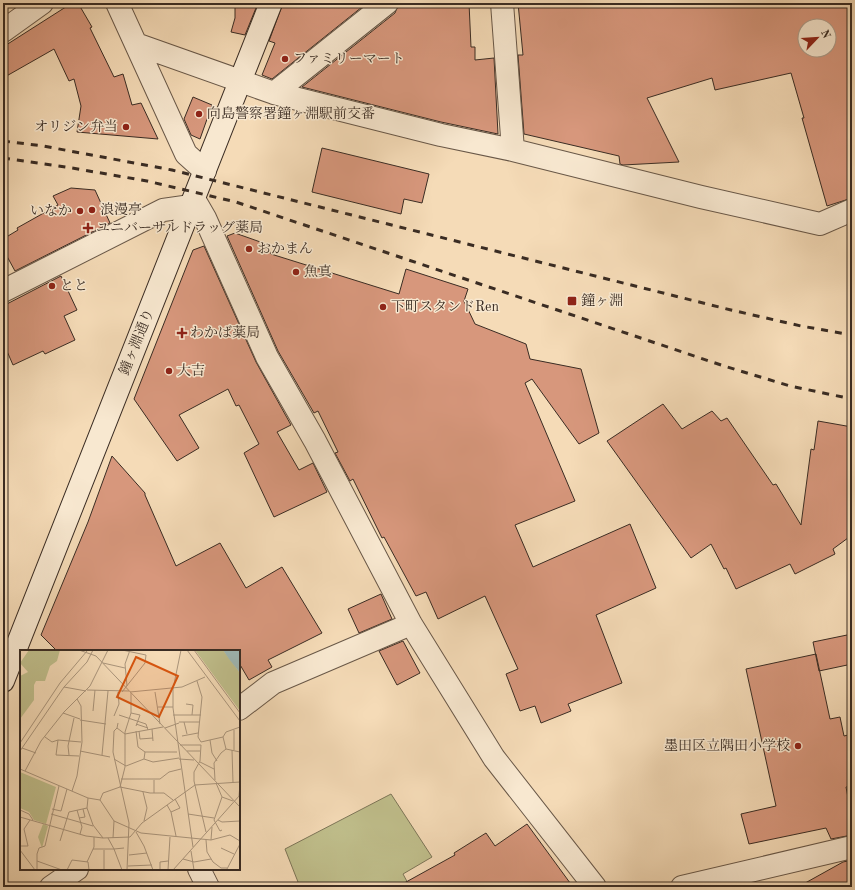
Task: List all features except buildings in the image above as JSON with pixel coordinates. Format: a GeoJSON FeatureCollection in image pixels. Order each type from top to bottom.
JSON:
{"type":"FeatureCollection","features":[{"type":"Feature","properties":{"kind":"street"},"geometry":{"type":"LineString","coordinates":[[3,31],[42,3]]}},
{"type":"Feature","properties":{"kind":"street"},"geometry":{"type":"LineString","coordinates":[[117,3],[186,154],[205,171]]}},
{"type":"Feature","properties":{"kind":"street","name":"鐘ヶ淵通り"},"geometry":{"type":"LineString","coordinates":[[3,681],[271,3]]}},
{"type":"Feature","properties":{"kind":"street"},"geometry":{"type":"LineString","coordinates":[[274,93],[387,3]]}},
{"type":"Feature","properties":{"kind":"street"},"geometry":{"type":"LineString","coordinates":[[502,3],[513,150]]}},
{"type":"Feature","properties":{"kind":"street"},"geometry":{"type":"LineString","coordinates":[[136,44],[274,93],[441,135],[513,150],[701,197],[820,224],[852,210]]}},
{"type":"Feature","properties":{"kind":"street"},"geometry":{"type":"LineString","coordinates":[[3,291],[163,210],[193,203],[205,218],[267,357],[315,441],[411,624],[494,758],[595,887]]}},
{"type":"Feature","properties":{"kind":"street"},"geometry":{"type":"LineString","coordinates":[[240,708],[273,684],[411,624]]}},
{"type":"Feature","properties":{"kind":"street"},"geometry":{"type":"LineString","coordinates":[[682,887],[852,847]]}},
{"type":"Feature","properties":{"kind":"street"},"geometry":{"type":"LineString","coordinates":[[51,887],[76,870]]}},
{"type":"Feature","properties":{"kind":"street"},"geometry":{"type":"LineString","coordinates":[[200,870],[208,887]]}},
{"type":"Feature","properties":{"kind":"shaded area"},"geometry":{"type":"Polygon","coordinates":[[[391,794],[432,857],[403,874],[410,887],[300,887],[285,849],[391,794]]]}},
{"type":"Feature","properties":{"kind":"railway"},"geometry":{"type":"LineString","coordinates":[[3,141],[43,146],[172,170],[731,310],[801,326],[852,335]]}},
{"type":"Feature","properties":{"kind":"railway"},"geometry":{"type":"LineString","coordinates":[[3,158],[147,181],[236,202],[724,366],[790,386],[852,399]]}},
{"type":"Feature","properties":{"kind":"place","name":"ファミリーマート"},"geometry":{"type":"Point","coordinates":[285,59]}},
{"type":"Feature","properties":{"kind":"place","name":"向島警察署鐘ヶ淵駅前交番"},"geometry":{"type":"Point","coordinates":[199,114]}},
{"type":"Feature","properties":{"kind":"place","name":"オリジン弁当"},"geometry":{"type":"Point","coordinates":[126,127]}},
{"type":"Feature","properties":{"kind":"place","name":"浪漫亭"},"geometry":{"type":"Point","coordinates":[92,210]}},
{"type":"Feature","properties":{"kind":"place","name":"いなか"},"geometry":{"type":"Point","coordinates":[80,211]}},
{"type":"Feature","properties":{"kind":"place","name":"ユニバーサルドラッグ薬局"},"geometry":{"type":"Point","coordinates":[88,228]}},
{"type":"Feature","properties":{"kind":"place","name":"おかまん"},"geometry":{"type":"Point","coordinates":[249,249]}},
{"type":"Feature","properties":{"kind":"place","name":"魚真"},"geometry":{"type":"Point","coordinates":[296,272]}},
{"type":"Feature","properties":{"kind":"place","name":"とと"},"geometry":{"type":"Point","coordinates":[52,286]}},
{"type":"Feature","properties":{"kind":"place","name":"鐘ヶ淵"},"geometry":{"type":"Point","coordinates":[572,301]}},
{"type":"Feature","properties":{"kind":"place","name":"下町スタンドRen"},"geometry":{"type":"Point","coordinates":[383,307]}},
{"type":"Feature","properties":{"kind":"place","name":"わかば薬局"},"geometry":{"type":"Point","coordinates":[182,333]}},
{"type":"Feature","properties":{"kind":"place","name":"大吉"},"geometry":{"type":"Point","coordinates":[169,371]}},
{"type":"Feature","properties":{"kind":"place","name":"墨田区立隅田小学校"},"geometry":{"type":"Point","coordinates":[798,746]}}]}
